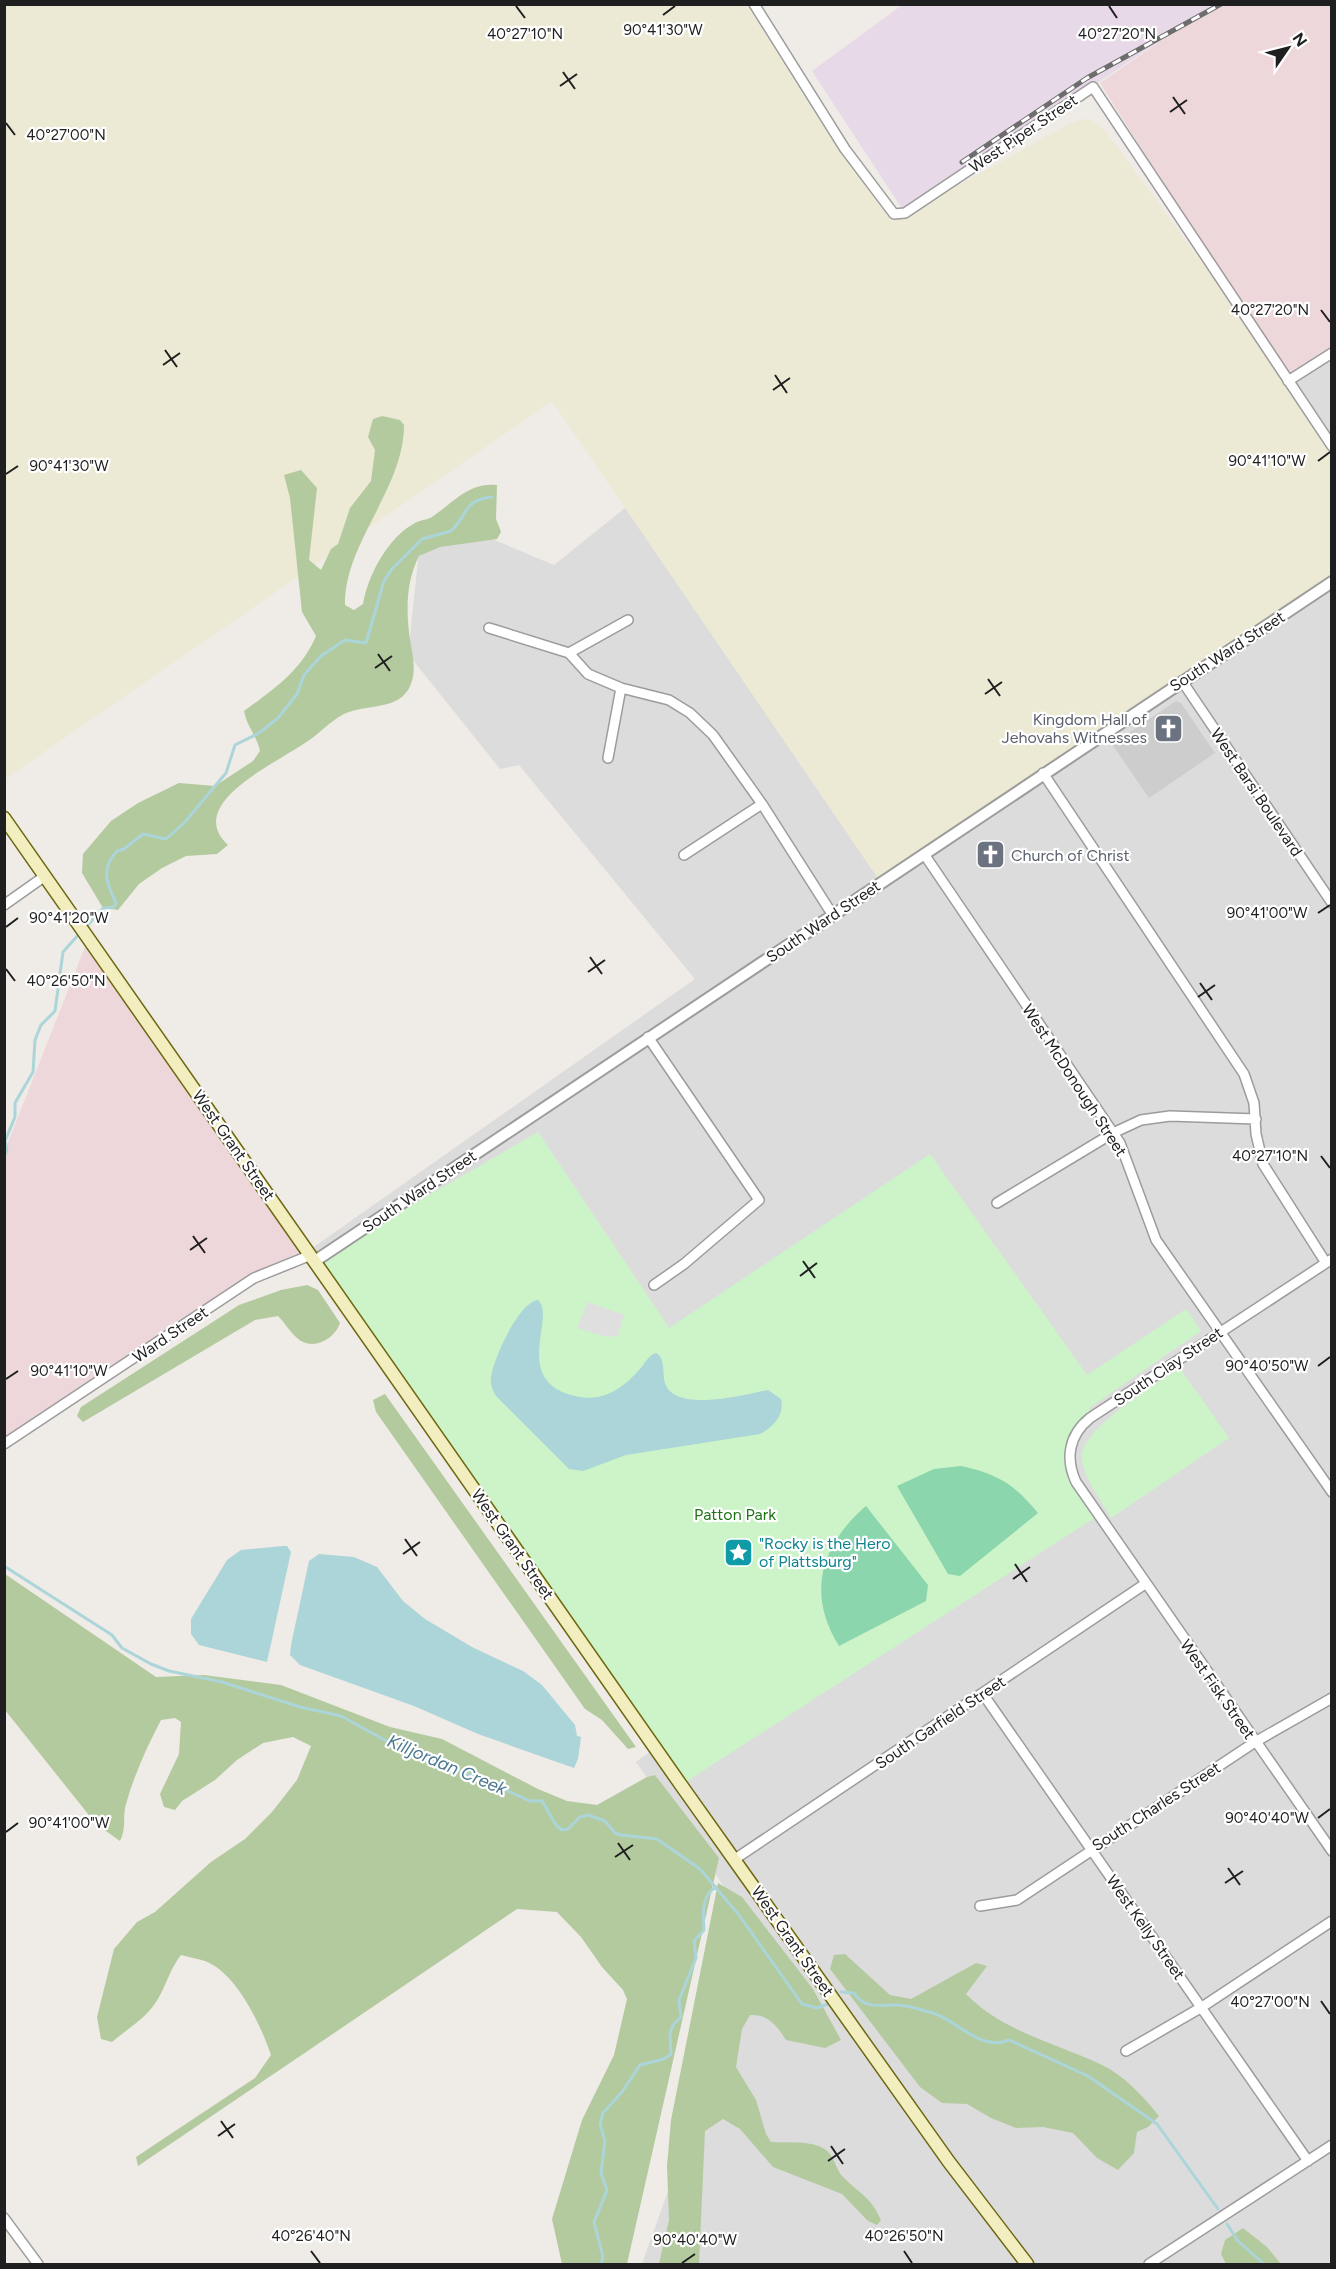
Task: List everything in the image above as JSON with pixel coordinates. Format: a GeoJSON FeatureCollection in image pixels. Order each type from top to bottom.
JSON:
{"type":"FeatureCollection","features":[{"type":"Feature","properties":{"kind":"main road","name":"West Grant Street"},"geometry":{"type":"LineString","coordinates":[[4,818],[735,1859],[955,2170],[1027,2265]]}},
{"type":"Feature","properties":{"kind":"street","name":"West Piper Street"},"geometry":{"type":"LineString","coordinates":[[753,4],[845,149],[894,214],[905,213],[1093,87],[1332,446]]}},
{"type":"Feature","properties":{"kind":"street"},"geometry":{"type":"LineString","coordinates":[[1288,381],[1332,353]]}},
{"type":"Feature","properties":{"kind":"street","name":"South Ward Street"},"geometry":{"type":"LineString","coordinates":[[313,1258],[1332,582]]}},
{"type":"Feature","properties":{"kind":"street"},"geometry":{"type":"LineString","coordinates":[[569,654],[628,620]]}},
{"type":"Feature","properties":{"kind":"street"},"geometry":{"type":"LineString","coordinates":[[489,628],[569,654],[588,674],[621,688],[669,700],[690,713],[713,735],[762,804],[832,914]]}},
{"type":"Feature","properties":{"kind":"street","name":"West Barsi Boulevard"},"geometry":{"type":"LineString","coordinates":[[1182,681],[1332,903]]}},
{"type":"Feature","properties":{"kind":"street"},"geometry":{"type":"LineString","coordinates":[[608,758],[621,688]]}},
{"type":"Feature","properties":{"kind":"street"},"geometry":{"type":"LineString","coordinates":[[1043,773],[1244,1074],[1252,1095],[1263,1164],[1329,1261]]}},
{"type":"Feature","properties":{"kind":"street"},"geometry":{"type":"LineString","coordinates":[[684,855],[762,804]]}},
{"type":"Feature","properties":{"kind":"street","name":"West McDonough Street"},"geometry":{"type":"LineString","coordinates":[[924,854],[1113,1133],[1126,1155],[1156,1240],[1332,1492]]}},
{"type":"Feature","properties":{"kind":"street"},"geometry":{"type":"LineString","coordinates":[[4,905],[45,876]]}},
{"type":"Feature","properties":{"kind":"street"},"geometry":{"type":"LineString","coordinates":[[648,1037],[759,1200],[693,1257],[654,1285]]}},
{"type":"Feature","properties":{"kind":"street"},"geometry":{"type":"LineString","coordinates":[[997,1203],[1113,1133],[1141,1120],[1162,1116],[1256,1119]]}},
{"type":"Feature","properties":{"kind":"street","name":"Ward Street"},"geometry":{"type":"LineString","coordinates":[[4,1444],[254,1278],[313,1258]]}},
{"type":"Feature","properties":{"kind":"street","name":"South Clay Street"},"geometry":{"type":"LineString","coordinates":[[1106,1526],[1076,1482],[1069,1463],[1069,1451],[1077,1432],[1093,1416],[1329,1261]]}},
{"type":"Feature","properties":{"kind":"street","name":"West Fisk Street"},"geometry":{"type":"LineString","coordinates":[[1106,1526],[1332,1851]]}},
{"type":"Feature","properties":{"kind":"street","name":"South Garfield Street"},"geometry":{"type":"LineString","coordinates":[[735,1859],[1145,1584]]}},
{"type":"Feature","properties":{"kind":"street","name":"West Kelly Street"},"geometry":{"type":"LineString","coordinates":[[983,1694],[1308,2161]]}},
{"type":"Feature","properties":{"kind":"street","name":"South Charles Street"},"geometry":{"type":"LineString","coordinates":[[980,1906],[1017,1899],[1255,1742],[1332,1698]]}},
{"type":"Feature","properties":{"kind":"street"},"geometry":{"type":"LineString","coordinates":[[1126,2051],[1202,2007],[1332,1921]]}},
{"type":"Feature","properties":{"kind":"street"},"geometry":{"type":"LineString","coordinates":[[1149,2265],[1332,2145]]}},
{"type":"Feature","properties":{"kind":"street"},"geometry":{"type":"LineString","coordinates":[[4,2218],[38,2265]]}},
{"type":"Feature","properties":{"kind":"shaded area"},"geometry":{"type":"Polygon","coordinates":[[[5,5],[747,5],[828,134],[892,222],[1073,122],[1083,119],[1093,121],[1104,129],[1288,381],[1331,446],[1331,582],[881,883],[552,401],[5,779],[5,5]]]}},
{"type":"Feature","properties":{"kind":"shaded area"},"geometry":{"type":"Polygon","coordinates":[[[902,5],[1213,5],[905,213],[812,71],[902,5]]]}},
{"type":"Feature","properties":{"kind":"shaded area"},"geometry":{"type":"Polygon","coordinates":[[[1213,5],[1331,5],[1331,353],[1288,381],[1100,83],[1213,5]]]}},
{"type":"Feature","properties":{"kind":"shaded area"},"geometry":{"type":"Polygon","coordinates":[[[1331,353],[1331,446],[1288,381],[1331,353]]]}},
{"type":"Feature","properties":{"kind":"shaded area"},"geometry":{"type":"Polygon","coordinates":[[[625,508],[1331,582],[1331,2264],[642,2264],[756,1944],[757,1933],[636,1762],[655,1748],[308,1251],[695,979],[519,765],[500,769],[408,654],[419,552],[478,533],[554,565],[625,508]]]}},
{"type":"Feature","properties":{"kind":"shaded area"},"geometry":{"type":"Polygon","coordinates":[[[1176,701],[1181,703],[1215,753],[1149,798],[1112,744],[1176,701]]]}},
{"type":"Feature","properties":{"kind":"shaded area"},"geometry":{"type":"Polygon","coordinates":[[[89,937],[311,1255],[254,1278],[5,1444],[5,1150],[89,937]]]}},
{"type":"Feature","properties":{"kind":"shaded area"},"geometry":{"type":"Polygon","coordinates":[[[588,1302],[624,1315],[618,1336],[607,1337],[577,1328],[588,1302]]]}},
{"type":"Feature","properties":{"kind":"green space"},"geometry":{"type":"Polygon","coordinates":[[[382,416],[400,420],[404,425],[401,449],[395,471],[354,560],[347,582],[345,605],[354,610],[363,604],[369,581],[381,558],[396,537],[415,523],[432,517],[470,490],[487,485],[497,485],[496,519],[501,532],[497,539],[440,547],[419,556],[412,574],[408,602],[414,669],[408,690],[402,697],[386,704],[358,709],[342,715],[310,740],[240,786],[225,800],[217,814],[217,830],[228,845],[217,854],[186,856],[162,868],[139,884],[118,910],[103,908],[82,873],[83,854],[111,821],[138,803],[179,783],[215,786],[253,761],[260,751],[244,711],[276,687],[295,669],[316,636],[302,612],[290,498],[284,475],[301,470],[317,488],[309,560],[321,570],[331,549],[338,544],[350,508],[371,481],[375,450],[368,437],[373,419],[382,416]]]}},
{"type":"Feature","properties":{"kind":"green space","name":"Patton Park"},"geometry":{"type":"Polygon","coordinates":[[[538,1132],[669,1328],[930,1154],[1087,1375],[1186,1309],[1201,1331],[1089,1408],[1090,1418],[1084,1423],[1069,1463],[1099,1515],[681,1785],[315,1261],[538,1132]]]}},
{"type":"Feature","properties":{"kind":"green space"},"geometry":{"type":"Polygon","coordinates":[[[307,1285],[318,1290],[340,1323],[333,1334],[322,1342],[309,1344],[303,1342],[278,1316],[255,1320],[83,1422],[77,1416],[81,1407],[239,1305],[281,1290],[307,1285]]]}},
{"type":"Feature","properties":{"kind":"green space"},"geometry":{"type":"Polygon","coordinates":[[[1180,1368],[1229,1438],[1111,1518],[1084,1468],[1082,1460],[1084,1448],[1092,1435],[1105,1422],[1138,1396],[1180,1368]]]}},
{"type":"Feature","properties":{"kind":"green space"},"geometry":{"type":"Polygon","coordinates":[[[385,1394],[636,1747],[628,1749],[602,1720],[585,1709],[376,1412],[373,1400],[385,1394]]]}},
{"type":"Feature","properties":{"kind":"green space"},"geometry":{"type":"Polygon","coordinates":[[[961,1466],[995,1477],[1013,1487],[1038,1513],[960,1576],[948,1574],[897,1486],[934,1469],[961,1466]]]}},
{"type":"Feature","properties":{"kind":"green space"},"geometry":{"type":"Polygon","coordinates":[[[866,1506],[928,1585],[926,1601],[839,1646],[823,1607],[821,1589],[823,1571],[838,1537],[866,1506]]]}},
{"type":"Feature","properties":{"kind":"green space"},"geometry":{"type":"Polygon","coordinates":[[[5,1574],[156,1677],[204,1675],[281,1685],[390,1727],[442,1739],[538,1789],[567,1801],[597,1805],[647,1777],[655,1775],[719,1858],[627,2264],[562,2264],[552,2219],[582,2120],[614,2055],[627,1999],[623,1990],[602,1967],[581,1937],[557,1912],[517,1909],[138,2166],[136,2157],[255,2078],[271,2055],[262,2031],[248,2005],[223,1972],[202,1960],[181,1955],[150,2010],[112,2042],[101,2039],[97,2017],[114,1949],[137,1922],[155,1912],[211,1862],[245,1839],[272,1812],[297,1780],[311,1746],[293,1737],[263,1743],[237,1760],[215,1780],[182,1801],[175,1810],[164,1807],[160,1794],[179,1754],[181,1722],[175,1718],[161,1720],[141,1761],[129,1793],[120,1841],[96,1824],[5,1710],[5,1574]]]}},
{"type":"Feature","properties":{"kind":"green space"},"geometry":{"type":"Polygon","coordinates":[[[718,1883],[742,1897],[813,1989],[841,2040],[825,2048],[786,2040],[767,2019],[750,2015],[742,2029],[736,2067],[756,2100],[766,2134],[771,2142],[811,2144],[825,2149],[842,2176],[869,2201],[881,2220],[877,2225],[868,2221],[842,2194],[773,2167],[740,2129],[723,2119],[705,2131],[699,2264],[659,2264],[669,2220],[667,2166],[671,2120],[718,1883]]]}},
{"type":"Feature","properties":{"kind":"green space"},"geometry":{"type":"Polygon","coordinates":[[[845,1954],[890,1995],[911,1999],[976,1963],[987,1966],[966,1994],[980,2007],[1012,2027],[1109,2069],[1133,2087],[1159,2116],[1148,2127],[1137,2132],[1134,2153],[1118,2170],[1097,2158],[1073,2133],[1043,2127],[1016,2128],[991,2118],[967,2104],[942,2103],[920,2087],[830,1969],[834,1955],[845,1954]]]}},
{"type":"Feature","properties":{"kind":"green space"},"geometry":{"type":"Polygon","coordinates":[[[1243,2228],[1267,2247],[1281,2264],[1226,2264],[1221,2254],[1225,2240],[1243,2228]]]}},
{"type":"Feature","properties":{"kind":"water"},"geometry":{"type":"Polygon","coordinates":[[[538,1300],[542,1308],[543,1320],[539,1348],[540,1363],[544,1377],[556,1388],[585,1398],[603,1396],[627,1382],[649,1357],[656,1353],[661,1358],[665,1383],[671,1392],[682,1398],[712,1400],[768,1390],[781,1399],[780,1415],[769,1428],[760,1434],[626,1455],[583,1471],[569,1469],[496,1396],[491,1385],[493,1369],[508,1333],[523,1310],[538,1300]]]}},
{"type":"Feature","properties":{"kind":"water"},"geometry":{"type":"Polygon","coordinates":[[[287,1546],[291,1552],[267,1662],[199,1645],[191,1634],[191,1619],[227,1560],[241,1550],[287,1546]]]}},
{"type":"Feature","properties":{"kind":"water"},"geometry":{"type":"Polygon","coordinates":[[[319,1554],[354,1557],[377,1567],[403,1601],[425,1619],[472,1647],[523,1671],[542,1685],[575,1725],[577,1736],[581,1737],[578,1759],[574,1768],[478,1734],[414,1706],[300,1665],[290,1655],[291,1645],[309,1561],[319,1554]]]}},
{"type":"Feature","properties":{"kind":"waterway"},"geometry":{"type":"LineString","coordinates":[[86,927],[103,908],[114,907],[116,903],[108,883],[107,870],[108,864],[117,851],[124,849],[143,834],[166,839],[184,823],[226,773],[235,745],[259,733],[278,718],[297,694],[304,675],[321,656],[345,640],[366,643],[384,581],[392,569],[422,539],[451,531],[471,505],[476,501],[492,497]]}},
{"type":"Feature","properties":{"kind":"waterway"},"geometry":{"type":"LineString","coordinates":[[4,1157],[7,1150],[5,1141],[15,1117],[15,1103],[33,1072],[35,1040],[41,1025],[55,1011],[63,952],[79,934]]}},
{"type":"Feature","properties":{"kind":"waterway","name":"Killjordan Creek"},"geometry":{"type":"LineString","coordinates":[[4,1566],[112,1635],[122,1648],[151,1664],[169,1671],[222,1682],[300,1707],[341,1716],[410,1754],[476,1777],[530,1801],[542,1801],[556,1825],[562,1830],[568,1829],[580,1817],[588,1815],[605,1821],[615,1833],[657,1839],[700,1869],[739,1915],[802,2004],[817,2008],[828,2004]]}},
{"type":"Feature","properties":{"kind":"waterway"},"geometry":{"type":"LineString","coordinates":[[601,2264],[603,2257],[594,2222],[607,2190],[601,2173],[605,2141],[600,2124],[603,2113],[622,2092],[640,2065],[664,2059],[671,2054],[670,2033],[673,2025],[681,2017],[679,2000],[696,1958],[694,1941],[704,1930],[705,1900],[716,1887]]}},
{"type":"Feature","properties":{"kind":"waterway","name":"Killjordan Creek"},"geometry":{"type":"LineString","coordinates":[[841,1992],[854,1993],[862,2002],[868,2004],[905,2006],[933,2013],[979,2039],[999,2043],[1009,2040],[1088,2076],[1157,2124],[1218,2209]]}},
{"type":"Feature","properties":{"kind":"waterway","name":"Killjordan Creek"},"geometry":{"type":"LineString","coordinates":[[1227,2224],[1238,2241],[1264,2264]]}},
{"type":"Feature","properties":{"kind":"railway"},"geometry":{"type":"LineString","coordinates":[[962,162],[1087,78],[1221,4]]}},
{"type":"Feature","properties":{"kind":"place","name":"Kingdom Hall of Jehovahs Witnesses"},"geometry":{"type":"Point","coordinates":[1168,728]}},
{"type":"Feature","properties":{"kind":"place","name":"Church of Christ"},"geometry":{"type":"Point","coordinates":[990,855]}},
{"type":"Feature","properties":{"kind":"place","name":"\"Rocky is the Hero of Plattsburg\""},"geometry":{"type":"Point","coordinates":[738,1552]}}]}
